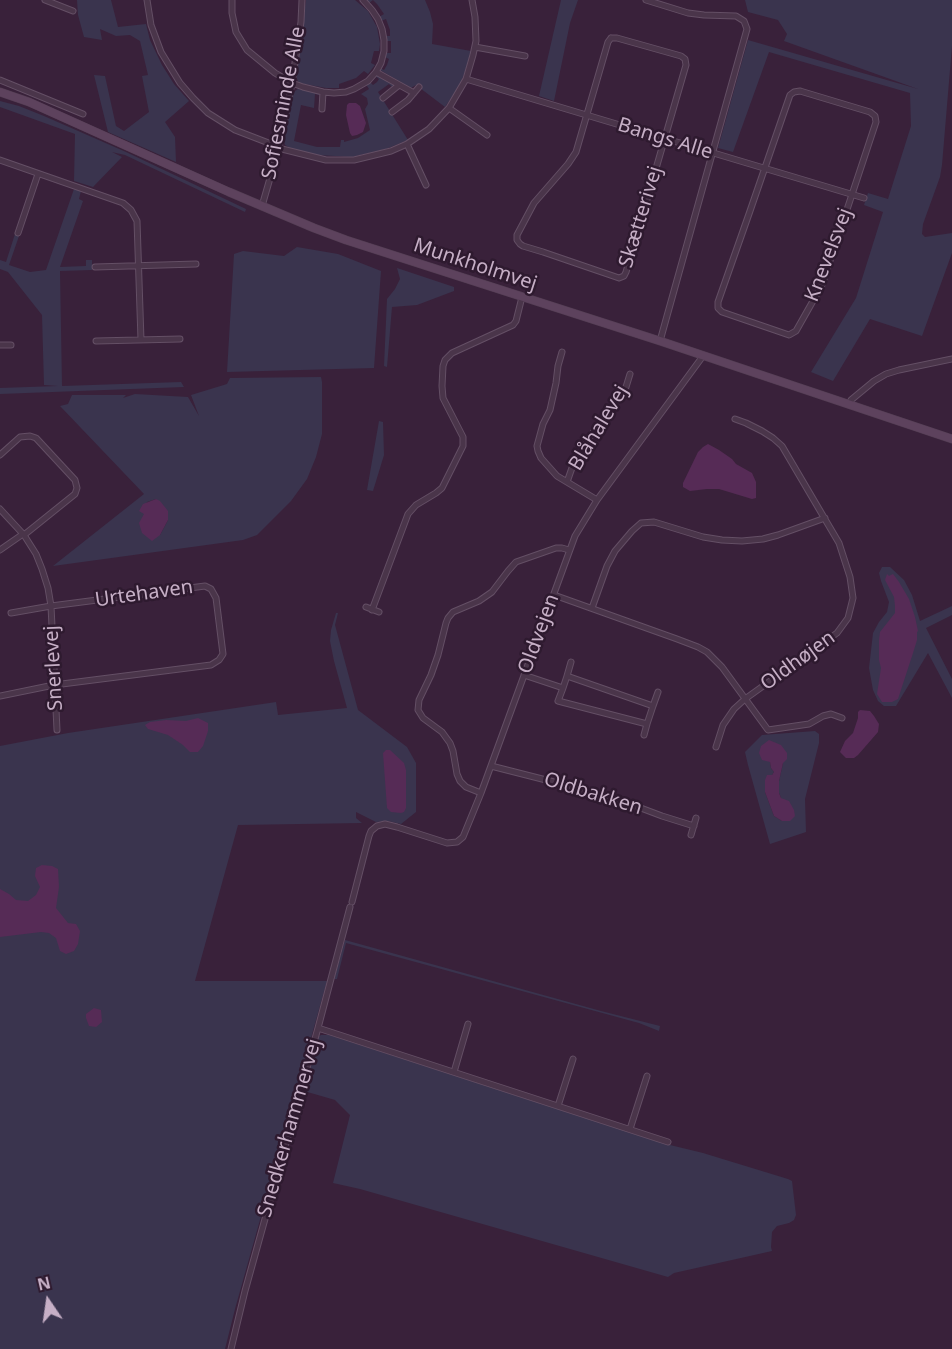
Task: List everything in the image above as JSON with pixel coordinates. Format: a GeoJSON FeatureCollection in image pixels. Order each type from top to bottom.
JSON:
{"type":"FeatureCollection","features":[{"type":"Feature","properties":{"kind":"street"},"geometry":{"type":"LineString","coordinates":[[45,0],[73,11]]}},
{"type":"Feature","properties":{"kind":"street"},"geometry":{"type":"LineString","coordinates":[[147,0],[151,25],[161,52],[175,76],[202,108],[245,134],[278,147],[317,158],[344,160],[375,156],[407,144],[429,129],[449,108],[466,79],[475,47],[475,17],[472,0]]}},
{"type":"Feature","properties":{"kind":"street"},"geometry":{"type":"LineString","coordinates":[[232,0],[232,13],[237,32],[247,50],[275,73],[292,83],[323,92],[346,92],[354,89],[368,81],[381,63],[384,40],[378,19],[363,0]]}},
{"type":"Feature","properties":{"kind":"street","name":"Sofiesminde Alle"},"geometry":{"type":"LineString","coordinates":[[262,206],[292,83],[302,0]]}},
{"type":"Feature","properties":{"kind":"street"},"geometry":{"type":"LineString","coordinates":[[646,0],[688,13],[736,15],[742,19],[747,29],[660,341]]}},
{"type":"Feature","properties":{"kind":"street","name":"Skætterivej"},"geometry":{"type":"LineString","coordinates":[[617,38],[681,56],[685,60],[686,66],[665,139],[626,272],[622,277],[523,246],[517,240],[517,234],[534,203],[575,156],[588,115],[608,42],[611,39],[617,38]]}},
{"type":"Feature","properties":{"kind":"street"},"geometry":{"type":"LineString","coordinates":[[475,47],[525,56]]}},
{"type":"Feature","properties":{"kind":"street"},"geometry":{"type":"LineString","coordinates":[[376,72],[414,93]]}},
{"type":"Feature","properties":{"kind":"street","name":"Bangs Alle"},"geometry":{"type":"LineString","coordinates":[[466,79],[864,198]]}},
{"type":"Feature","properties":{"kind":"street"},"geometry":{"type":"LineString","coordinates":[[0,80],[83,114]]}},
{"type":"Feature","properties":{"kind":"street"},"geometry":{"type":"LineString","coordinates":[[383,98],[399,85]]}},
{"type":"Feature","properties":{"kind":"street"},"geometry":{"type":"LineString","coordinates":[[392,112],[408,100],[419,87]]}},
{"type":"Feature","properties":{"kind":"street","name":"Knevelsvej"},"geometry":{"type":"LineString","coordinates":[[800,91],[870,112],[876,117],[822,285],[796,331],[792,334],[722,312],[718,308],[765,168],[790,95],[794,92],[800,91]]}},
{"type":"Feature","properties":{"kind":"street","name":"Munkholmvej"},"geometry":{"type":"LineString","coordinates":[[0,92],[346,240],[660,341],[952,439]]}},
{"type":"Feature","properties":{"kind":"street"},"geometry":{"type":"LineString","coordinates":[[322,109],[323,92]]}},
{"type":"Feature","properties":{"kind":"street"},"geometry":{"type":"LineString","coordinates":[[449,108],[487,135]]}},
{"type":"Feature","properties":{"kind":"street"},"geometry":{"type":"LineString","coordinates":[[407,144],[426,184]]}},
{"type":"Feature","properties":{"kind":"street"},"geometry":{"type":"LineString","coordinates":[[0,160],[128,206],[137,221],[141,340]]}},
{"type":"Feature","properties":{"kind":"street"},"geometry":{"type":"LineString","coordinates":[[18,233],[38,174]]}},
{"type":"Feature","properties":{"kind":"street"},"geometry":{"type":"LineString","coordinates":[[95,267],[196,264]]}},
{"type":"Feature","properties":{"kind":"street"},"geometry":{"type":"LineString","coordinates":[[372,610],[408,514],[416,505],[442,488],[463,446],[463,437],[443,399],[445,360],[456,352],[513,325],[522,297]]}},
{"type":"Feature","properties":{"kind":"street"},"geometry":{"type":"LineString","coordinates":[[96,341],[180,339]]}},
{"type":"Feature","properties":{"kind":"street"},"geometry":{"type":"LineString","coordinates":[[0,345],[10,345]]}},
{"type":"Feature","properties":{"kind":"street"},"geometry":{"type":"LineString","coordinates":[[562,351],[550,410],[543,424],[537,448],[541,458],[558,476],[597,500]]}},
{"type":"Feature","properties":{"kind":"street","name":"Oldvejen"},"geometry":{"type":"LineString","coordinates":[[368,840],[374,828],[386,824],[441,842],[457,842],[465,834],[569,550],[580,526],[703,356]]}},
{"type":"Feature","properties":{"kind":"street"},"geometry":{"type":"LineString","coordinates":[[849,405],[851,400],[886,374],[952,360]]}},
{"type":"Feature","properties":{"kind":"street","name":"Blåhalevej"},"geometry":{"type":"LineString","coordinates":[[567,482],[573,465],[626,387],[630,374]]}},
{"type":"Feature","properties":{"kind":"street","name":"Oldhøjen"},"geometry":{"type":"LineString","coordinates":[[716,747],[725,721],[734,709],[744,699],[834,636],[848,618],[853,598],[850,577],[839,543],[782,446],[762,431],[735,419]]}},
{"type":"Feature","properties":{"kind":"street"},"geometry":{"type":"LineString","coordinates":[[0,455],[20,437],[36,438],[75,480],[77,488],[74,495],[0,550]]}},
{"type":"Feature","properties":{"kind":"street","name":"Snerlevej"},"geometry":{"type":"LineString","coordinates":[[0,509],[36,554],[48,588],[51,606],[57,730]]}},
{"type":"Feature","properties":{"kind":"street"},"geometry":{"type":"LineString","coordinates":[[592,608],[615,551],[642,523],[654,522],[702,537],[742,541],[778,535],[825,518]]}},
{"type":"Feature","properties":{"kind":"street"},"geometry":{"type":"LineString","coordinates":[[481,793],[466,787],[460,781],[450,743],[442,732],[418,710],[419,700],[438,656],[446,623],[453,612],[479,601],[492,592],[516,562],[556,548],[569,550]]}},
{"type":"Feature","properties":{"kind":"street","name":"Urtehaven"},"geometry":{"type":"LineString","coordinates":[[51,606],[205,586],[216,598],[223,650],[221,658],[211,665],[54,685]]}},
{"type":"Feature","properties":{"kind":"street","name":"Oldhøjen"},"geometry":{"type":"LineString","coordinates":[[554,595],[703,649],[715,659],[770,731],[809,724],[831,714],[842,718]]}},
{"type":"Feature","properties":{"kind":"street","name":"Snerlevej"},"geometry":{"type":"LineString","coordinates":[[11,614],[51,606]]}},
{"type":"Feature","properties":{"kind":"street"},"geometry":{"type":"LineString","coordinates":[[571,662],[558,701],[647,724]]}},
{"type":"Feature","properties":{"kind":"street"},"geometry":{"type":"LineString","coordinates":[[524,675],[563,688]]}},
{"type":"Feature","properties":{"kind":"street"},"geometry":{"type":"LineString","coordinates":[[567,676],[653,706]]}},
{"type":"Feature","properties":{"kind":"street"},"geometry":{"type":"LineString","coordinates":[[0,696],[54,685]]}},
{"type":"Feature","properties":{"kind":"street"},"geometry":{"type":"LineString","coordinates":[[644,735],[658,692]]}},
{"type":"Feature","properties":{"kind":"street","name":"Oldbakken"},"geometry":{"type":"LineString","coordinates":[[491,766],[609,796],[674,821],[694,826]]}},
{"type":"Feature","properties":{"kind":"street"},"geometry":{"type":"LineString","coordinates":[[691,835],[696,818]]}},
{"type":"Feature","properties":{"kind":"street","name":"Snedkerhammervej"},"geometry":{"type":"LineString","coordinates":[[231,1349],[368,840]]}},
{"type":"Feature","properties":{"kind":"street"},"geometry":{"type":"LineString","coordinates":[[454,1072],[468,1024]]}},
{"type":"Feature","properties":{"kind":"street"},"geometry":{"type":"LineString","coordinates":[[318,1028],[668,1142]]}},
{"type":"Feature","properties":{"kind":"street"},"geometry":{"type":"LineString","coordinates":[[558,1106],[573,1059]]}},
{"type":"Feature","properties":{"kind":"street"},"geometry":{"type":"LineString","coordinates":[[630,1129],[647,1076]]}},
{"type":"Feature","properties":{"kind":"shaded area"},"geometry":{"type":"Polygon","coordinates":[[[77,0],[111,0],[118,27],[146,24],[150,40],[162,65],[174,84],[189,101],[165,122],[175,137],[176,162],[108,132],[94,75],[105,76],[116,126],[124,131],[149,112],[142,76],[148,75],[140,41],[130,35],[116,36],[100,29],[102,40],[84,37],[78,15],[77,0]]]}},
{"type":"Feature","properties":{"kind":"shaded area"},"geometry":{"type":"Polygon","coordinates":[[[306,0],[355,0],[368,11],[377,27],[380,44],[379,51],[374,51],[371,63],[375,65],[368,74],[364,71],[356,78],[339,84],[339,88],[299,83],[296,74],[306,0]]]}},
{"type":"Feature","properties":{"kind":"shaded area"},"geometry":{"type":"Polygon","coordinates":[[[373,0],[425,0],[433,24],[432,44],[471,51],[460,85],[445,107],[416,85],[411,88],[380,70],[380,68],[384,70],[387,65],[389,59],[385,57],[386,53],[391,53],[391,41],[386,41],[386,36],[390,36],[390,30],[386,19],[381,21],[379,17],[384,14],[373,0]]]}},
{"type":"Feature","properties":{"kind":"shaded area"},"geometry":{"type":"Polygon","coordinates":[[[561,0],[578,0],[570,23],[554,101],[539,96],[561,0]]]}},
{"type":"Feature","properties":{"kind":"shaded area"},"geometry":{"type":"Polygon","coordinates":[[[745,0],[952,0],[952,46],[942,165],[923,224],[922,234],[925,237],[952,233],[952,253],[922,336],[870,319],[833,381],[811,372],[856,298],[883,212],[864,205],[868,193],[888,199],[911,126],[910,93],[769,52],[733,152],[718,148],[748,40],[918,89],[784,41],[787,34],[778,20],[748,12],[745,0]]]}},
{"type":"Feature","properties":{"kind":"shaded area"},"geometry":{"type":"Polygon","coordinates":[[[375,76],[394,85],[392,87],[389,84],[378,92],[408,140],[386,149],[352,157],[317,155],[285,145],[283,138],[292,97],[298,89],[320,95],[315,94],[314,108],[301,105],[294,141],[317,147],[340,147],[341,140],[344,142],[358,138],[370,130],[365,109],[368,104],[367,98],[361,94],[369,89],[366,84],[370,82],[373,85],[377,82],[379,79],[375,76]]]}},
{"type":"Feature","properties":{"kind":"shaded area"},"geometry":{"type":"Polygon","coordinates":[[[0,101],[44,116],[126,152],[246,209],[245,212],[125,155],[112,152],[122,157],[93,187],[74,181],[75,134],[0,107],[0,101]]]}},
{"type":"Feature","properties":{"kind":"shaded area"},"geometry":{"type":"Polygon","coordinates":[[[349,103],[356,103],[360,106],[366,123],[363,132],[352,136],[346,115],[349,103]]]}},
{"type":"Feature","properties":{"kind":"shaded area"},"geometry":{"type":"Polygon","coordinates":[[[74,189],[81,191],[79,199],[83,201],[60,267],[86,266],[86,260],[92,260],[92,270],[60,271],[62,386],[181,382],[184,387],[0,394],[0,388],[58,386],[44,385],[42,315],[8,272],[0,269],[0,260],[6,262],[15,234],[19,236],[9,265],[30,272],[46,270],[74,189]]]}},
{"type":"Feature","properties":{"kind":"shaded area"},"geometry":{"type":"Polygon","coordinates":[[[297,247],[338,254],[381,271],[374,368],[227,372],[234,254],[243,251],[284,256],[297,247]]]}},
{"type":"Feature","properties":{"kind":"shaded area"},"geometry":{"type":"Polygon","coordinates":[[[397,268],[454,287],[454,291],[417,305],[392,307],[387,367],[384,366],[387,299],[400,279],[397,268]]]}},
{"type":"Feature","properties":{"kind":"shaded area"},"geometry":{"type":"Polygon","coordinates":[[[321,377],[322,434],[307,479],[291,501],[257,535],[243,540],[53,566],[144,494],[60,406],[68,404],[72,395],[126,395],[123,398],[135,394],[188,397],[199,416],[191,395],[227,384],[230,378],[321,377]],[[156,499],[147,502],[144,514],[160,535],[168,520],[156,499]]]}},
{"type":"Feature","properties":{"kind":"shaded area"},"geometry":{"type":"Polygon","coordinates":[[[379,421],[383,422],[384,455],[373,491],[367,490],[379,421]]]}},
{"type":"Feature","properties":{"kind":"shaded area"},"geometry":{"type":"Polygon","coordinates":[[[708,444],[752,473],[756,482],[756,498],[752,499],[719,489],[690,491],[683,487],[698,452],[708,444]]]}},
{"type":"Feature","properties":{"kind":"shaded area"},"geometry":{"type":"Polygon","coordinates":[[[156,499],[168,511],[168,520],[160,535],[152,541],[142,533],[139,523],[144,514],[139,511],[143,504],[156,499]]]}},
{"type":"Feature","properties":{"kind":"shaded area"},"geometry":{"type":"Polygon","coordinates":[[[882,567],[890,567],[904,580],[912,595],[920,621],[952,606],[952,615],[926,628],[952,679],[952,698],[928,653],[896,706],[884,706],[878,701],[873,690],[869,668],[873,633],[887,612],[889,602],[879,573],[882,567]]]}},
{"type":"Feature","properties":{"kind":"shaded area"},"geometry":{"type":"Polygon","coordinates":[[[887,574],[889,576],[893,574],[909,599],[918,631],[898,699],[892,702],[882,702],[877,694],[881,668],[880,632],[895,613],[894,597],[885,580],[887,574]]]}},
{"type":"Feature","properties":{"kind":"shaded area"},"geometry":{"type":"Polygon","coordinates":[[[336,613],[338,613],[335,625],[358,710],[407,747],[416,763],[416,812],[401,824],[388,821],[376,822],[356,812],[356,818],[362,823],[238,825],[195,981],[327,981],[225,1349],[0,1349],[0,746],[68,733],[276,702],[278,715],[347,708],[330,641],[336,613]]]}},
{"type":"Feature","properties":{"kind":"shaded area"},"geometry":{"type":"Polygon","coordinates":[[[860,710],[870,711],[879,724],[878,732],[858,755],[854,758],[846,758],[840,752],[845,741],[853,733],[860,710]]]}},
{"type":"Feature","properties":{"kind":"shaded area"},"geometry":{"type":"Polygon","coordinates":[[[198,718],[208,723],[208,731],[203,746],[198,752],[190,752],[168,735],[148,729],[145,725],[150,722],[186,721],[198,718]]]}},
{"type":"Feature","properties":{"kind":"shaded area"},"geometry":{"type":"Polygon","coordinates":[[[815,731],[819,734],[819,743],[805,799],[806,832],[770,844],[745,752],[762,735],[815,731]],[[770,762],[774,772],[765,792],[774,816],[782,821],[779,781],[783,763],[770,762]]]}},
{"type":"Feature","properties":{"kind":"shaded area"},"geometry":{"type":"Polygon","coordinates":[[[769,740],[781,745],[787,753],[779,781],[779,793],[781,798],[789,801],[794,810],[795,816],[790,821],[782,821],[774,816],[765,792],[767,775],[772,775],[774,772],[770,762],[762,760],[759,753],[761,746],[769,740]]]}},
{"type":"Feature","properties":{"kind":"shaded area"},"geometry":{"type":"Polygon","coordinates":[[[390,750],[404,763],[406,770],[406,808],[401,813],[391,812],[387,808],[383,753],[390,750]]]}},
{"type":"Feature","properties":{"kind":"shaded area"},"geometry":{"type":"Polygon","coordinates":[[[42,865],[58,869],[59,887],[56,908],[68,923],[76,924],[80,931],[78,944],[74,951],[66,954],[60,951],[56,938],[49,933],[0,937],[0,889],[16,900],[28,901],[36,895],[40,887],[35,876],[36,868],[42,865]]]}},
{"type":"Feature","properties":{"kind":"shaded area"},"geometry":{"type":"Polygon","coordinates":[[[345,940],[660,1026],[659,1031],[639,1023],[346,943],[337,979],[334,979],[345,940]]]}},
{"type":"Feature","properties":{"kind":"shaded area"},"geometry":{"type":"Polygon","coordinates":[[[94,1008],[101,1010],[102,1022],[96,1027],[89,1026],[86,1018],[86,1014],[94,1008]]]}},
{"type":"Feature","properties":{"kind":"shaded area"},"geometry":{"type":"Polygon","coordinates":[[[329,1035],[670,1145],[788,1179],[792,1181],[796,1215],[794,1220],[777,1226],[772,1232],[772,1251],[674,1273],[668,1277],[333,1183],[350,1115],[335,1100],[304,1091],[318,1037],[329,1035]]]}}]}
